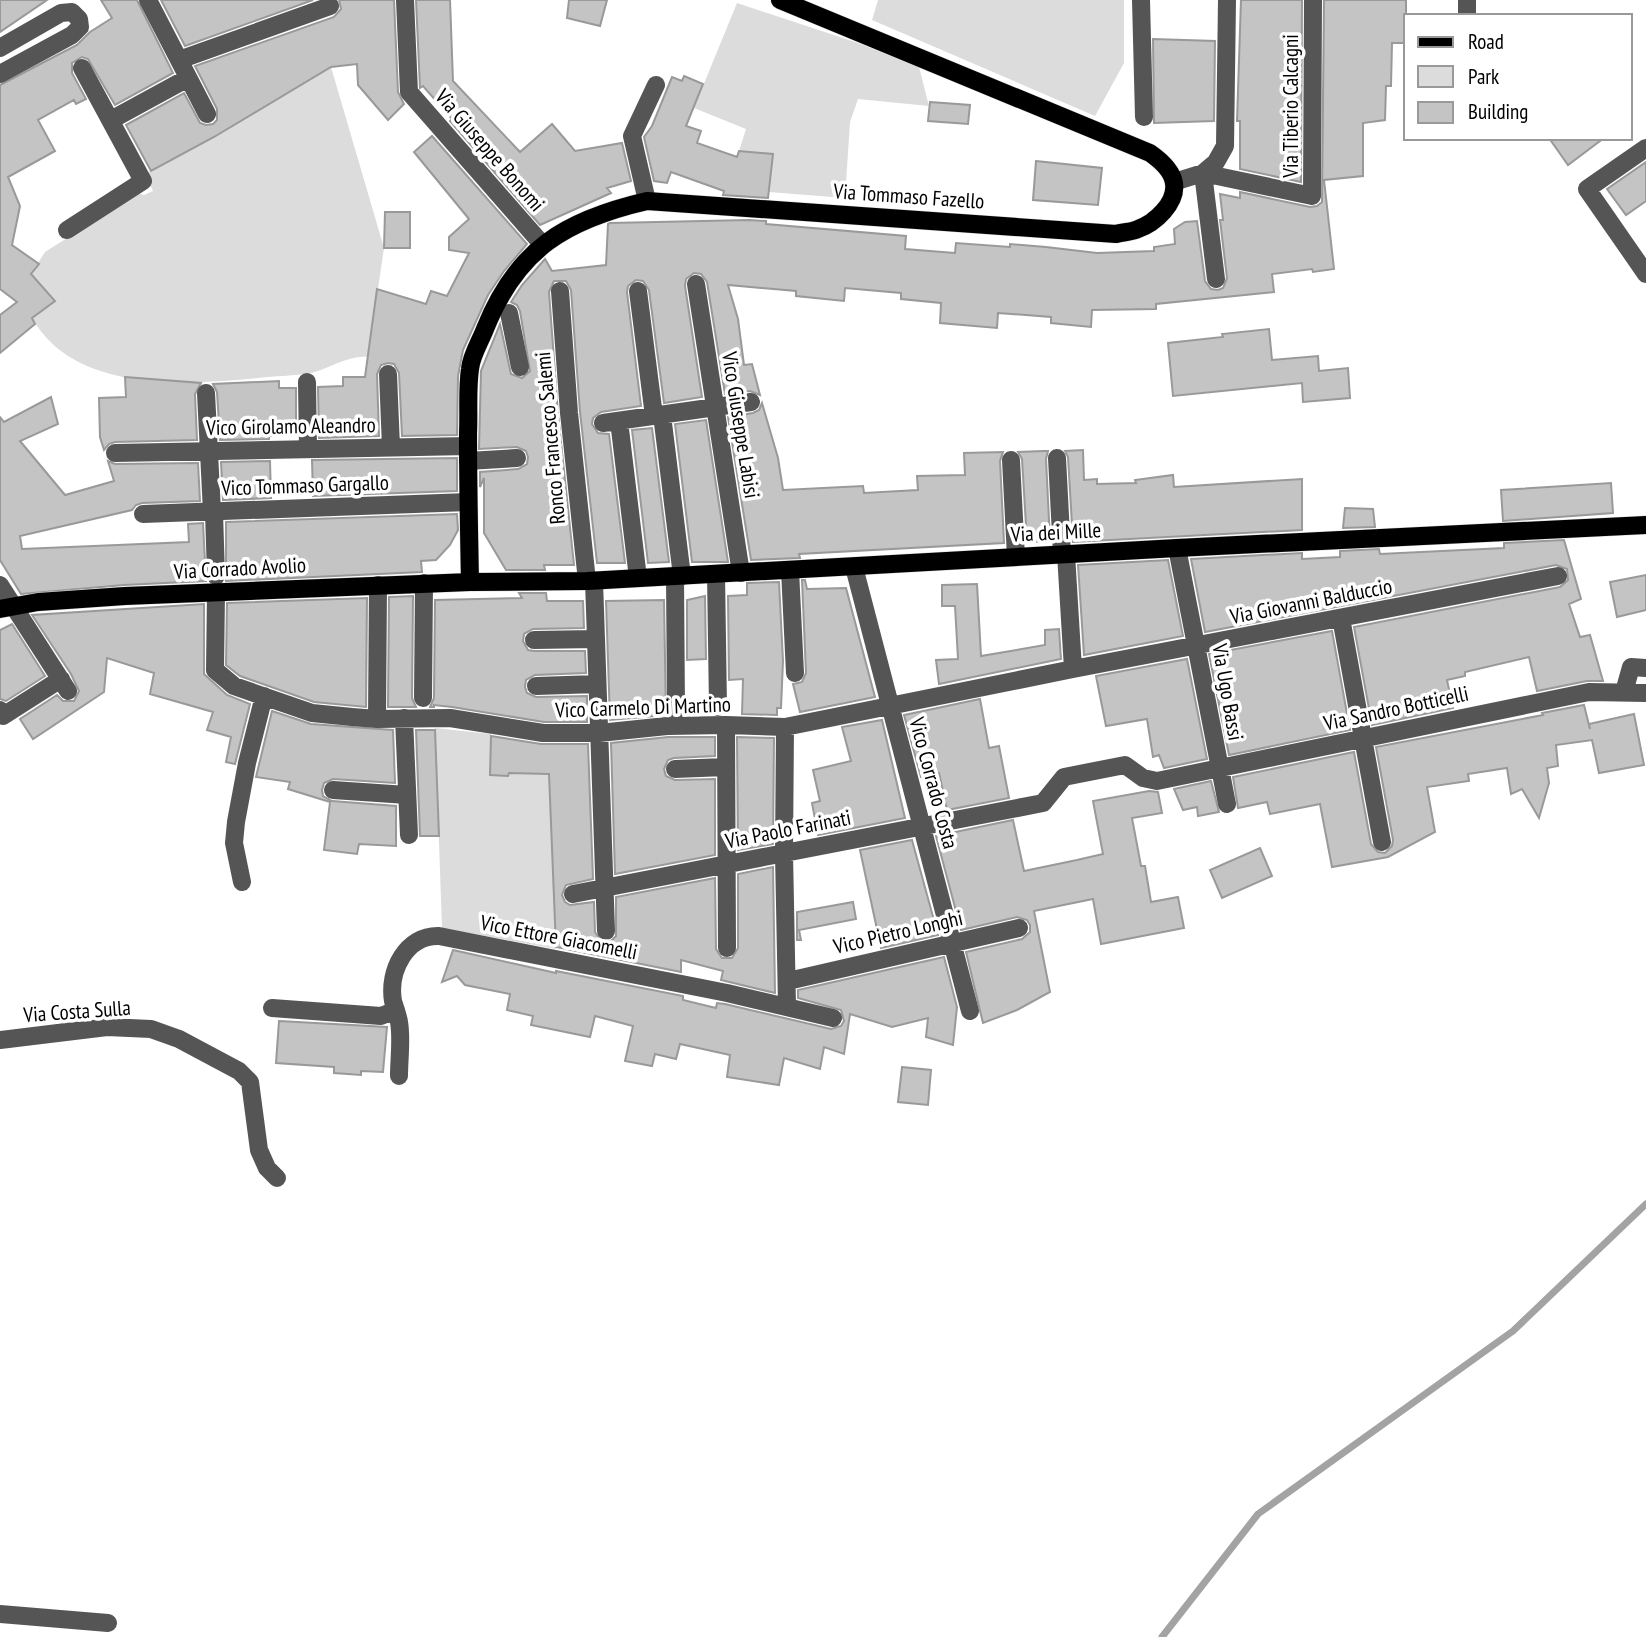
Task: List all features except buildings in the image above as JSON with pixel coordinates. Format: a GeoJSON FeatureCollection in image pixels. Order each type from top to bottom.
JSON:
{"type":"FeatureCollection","features":[{"type":"Feature","properties":{"kind":"main road"},"geometry":{"type":"LineString","coordinates":[[780,0],[1150,153],[1164,164],[1174,182]]}},
{"type":"Feature","properties":{"kind":"main road","name":"Via Tommaso Fazello"},"geometry":{"type":"LineString","coordinates":[[470,582],[470,367],[495,304],[504,289],[542,244],[573,226],[607,210],[647,201],[1116,234],[1138,229],[1154,220],[1170,201],[1174,182]]}},
{"type":"Feature","properties":{"kind":"main road","name":"Via dei Mille"},"geometry":{"type":"LineString","coordinates":[[470,582],[591,581],[1646,525]]}},
{"type":"Feature","properties":{"kind":"main road","name":"Via Corrado Avolio"},"geometry":{"type":"LineString","coordinates":[[6,607],[216,585],[470,582]]}},
{"type":"Feature","properties":{"kind":"street"},"geometry":{"type":"LineString","coordinates":[[148,0],[207,114]]}},
{"type":"Feature","properties":{"kind":"street","name":"Via Giuseppe Bonomi"},"geometry":{"type":"LineString","coordinates":[[405,0],[409,92],[542,244]]}},
{"type":"Feature","properties":{"kind":"street"},"geometry":{"type":"LineString","coordinates":[[1141,0],[1144,117]]}},
{"type":"Feature","properties":{"kind":"street"},"geometry":{"type":"LineString","coordinates":[[1216,279],[1203,173],[1216,162],[1225,146],[1227,0]]}},
{"type":"Feature","properties":{"kind":"street","name":"Via Tiberio Calcagni"},"geometry":{"type":"LineString","coordinates":[[1174,182],[1203,173],[1312,196],[1313,0]]}},
{"type":"Feature","properties":{"kind":"street"},"geometry":{"type":"LineString","coordinates":[[179,60],[330,6]]}},
{"type":"Feature","properties":{"kind":"street"},"geometry":{"type":"LineString","coordinates":[[0,48],[61,13],[72,12],[79,19],[80,27],[72,35],[0,74]]}},
{"type":"Feature","properties":{"kind":"street"},"geometry":{"type":"LineString","coordinates":[[67,230],[143,181],[82,68]]}},
{"type":"Feature","properties":{"kind":"street"},"geometry":{"type":"LineString","coordinates":[[111,120],[188,78]]}},
{"type":"Feature","properties":{"kind":"street"},"geometry":{"type":"LineString","coordinates":[[647,201],[632,136],[656,86]]}},
{"type":"Feature","properties":{"kind":"street"},"geometry":{"type":"LineString","coordinates":[[1646,148],[1587,189],[1646,274]]}},
{"type":"Feature","properties":{"kind":"street","name":"Vico Giuseppe Labisi"},"geometry":{"type":"LineString","coordinates":[[696,284],[741,573]]}},
{"type":"Feature","properties":{"kind":"street","name":"Ronco Francesco Salemi"},"geometry":{"type":"LineString","coordinates":[[560,291],[569,413],[591,581],[606,931]]}},
{"type":"Feature","properties":{"kind":"street"},"geometry":{"type":"LineString","coordinates":[[638,292],[679,576],[676,710]]}},
{"type":"Feature","properties":{"kind":"street"},"geometry":{"type":"LineString","coordinates":[[509,313],[520,366]]}},
{"type":"Feature","properties":{"kind":"street"},"geometry":{"type":"LineString","coordinates":[[388,374],[391,447]]}},
{"type":"Feature","properties":{"kind":"street"},"geometry":{"type":"LineString","coordinates":[[307,382],[308,448]]}},
{"type":"Feature","properties":{"kind":"street"},"geometry":{"type":"LineString","coordinates":[[206,393],[216,585]]}},
{"type":"Feature","properties":{"kind":"street"},"geometry":{"type":"LineString","coordinates":[[638,578],[611,422],[751,402]]}},
{"type":"Feature","properties":{"kind":"street","name":"Vico Girolamo Aleandro"},"geometry":{"type":"LineString","coordinates":[[115,453],[391,447],[517,458]]}},
{"type":"Feature","properties":{"kind":"street"},"geometry":{"type":"LineString","coordinates":[[1057,458],[1073,669]]}},
{"type":"Feature","properties":{"kind":"street"},"geometry":{"type":"LineString","coordinates":[[1011,460],[1016,557]]}},
{"type":"Feature","properties":{"kind":"street","name":"Vico Tommaso Gargallo"},"geometry":{"type":"LineString","coordinates":[[143,514],[468,502]]}},
{"type":"Feature","properties":{"kind":"street","name":"Via Ugo Bassi"},"geometry":{"type":"LineString","coordinates":[[1177,548],[1227,804]]}},
{"type":"Feature","properties":{"kind":"street","name":"Vico Corrado Costa"},"geometry":{"type":"LineString","coordinates":[[854,567],[970,1011]]}},
{"type":"Feature","properties":{"kind":"street"},"geometry":{"type":"LineString","coordinates":[[790,570],[795,673]]}},
{"type":"Feature","properties":{"kind":"street"},"geometry":{"type":"LineString","coordinates":[[716,574],[718,707]]}},
{"type":"Feature","properties":{"kind":"street","name":"Via Giovanni Balduccio"},"geometry":{"type":"LineString","coordinates":[[1073,669],[1558,576]]}},
{"type":"Feature","properties":{"kind":"street"},"geometry":{"type":"LineString","coordinates":[[423,698],[424,583]]}},
{"type":"Feature","properties":{"kind":"street","name":"Vico Carmelo Di Martino"},"geometry":{"type":"LineString","coordinates":[[216,585],[215,670],[234,686],[312,713],[377,719],[450,718],[543,733],[599,733],[667,726],[785,727],[1073,669]]}},
{"type":"Feature","properties":{"kind":"street"},"geometry":{"type":"LineString","coordinates":[[377,585],[377,719]]}},
{"type":"Feature","properties":{"kind":"street"},"geometry":{"type":"LineString","coordinates":[[0,586],[6,607],[65,685],[3,716],[0,710]]}},
{"type":"Feature","properties":{"kind":"street"},"geometry":{"type":"LineString","coordinates":[[1341,618],[1382,842]]}},
{"type":"Feature","properties":{"kind":"street"},"geometry":{"type":"LineString","coordinates":[[534,640],[595,639]]}},
{"type":"Feature","properties":{"kind":"street"},"geometry":{"type":"LineString","coordinates":[[1624,692],[1631,667],[1646,668]]}},
{"type":"Feature","properties":{"kind":"street"},"geometry":{"type":"LineString","coordinates":[[536,686],[597,684]]}},
{"type":"Feature","properties":{"kind":"street","name":"Via Sandro Botticelli"},"geometry":{"type":"LineString","coordinates":[[1157,781],[1589,692],[1646,693]]}},
{"type":"Feature","properties":{"kind":"street"},"geometry":{"type":"LineString","coordinates":[[242,882],[234,843],[236,822],[264,696]]}},
{"type":"Feature","properties":{"kind":"street"},"geometry":{"type":"LineString","coordinates":[[404,719],[409,835]]}},
{"type":"Feature","properties":{"kind":"street"},"geometry":{"type":"LineString","coordinates":[[726,725],[727,948]]}},
{"type":"Feature","properties":{"kind":"street"},"geometry":{"type":"LineString","coordinates":[[785,727],[787,1006]]}},
{"type":"Feature","properties":{"kind":"street","name":"Via Paolo Farinati"},"geometry":{"type":"LineString","coordinates":[[573,894],[1043,803],[1064,777],[1125,765],[1143,778],[1157,781]]}},
{"type":"Feature","properties":{"kind":"street"},"geometry":{"type":"LineString","coordinates":[[675,769],[725,766]]}},
{"type":"Feature","properties":{"kind":"street"},"geometry":{"type":"LineString","coordinates":[[333,790],[407,795]]}},
{"type":"Feature","properties":{"kind":"street","name":"Vico Pietro Longhi"},"geometry":{"type":"LineString","coordinates":[[788,981],[1019,928]]}},
{"type":"Feature","properties":{"kind":"street","name":"Vico Ettore Giacomelli"},"geometry":{"type":"LineString","coordinates":[[399,1076],[400,1023],[393,987],[395,969],[405,952],[417,940],[426,936],[439,936],[787,1006],[833,1018]]}},
{"type":"Feature","properties":{"kind":"street"},"geometry":{"type":"LineString","coordinates":[[272,1008],[381,1016],[396,1010]]}},
{"type":"Feature","properties":{"kind":"street","name":"Via Costa Sulla"},"geometry":{"type":"LineString","coordinates":[[0,1041],[107,1027],[150,1029],[179,1039],[239,1071],[250,1082],[258,1150],[267,1168],[277,1178]]}},
{"type":"Feature","properties":{"kind":"street"},"geometry":{"type":"LineString","coordinates":[[0,1614],[108,1623]]}},
{"type":"Feature","properties":{"kind":"green space"},"geometry":{"type":"Polygon","coordinates":[[[878,0],[1124,0],[1124,63],[1095,116],[872,20],[878,0]]]}},
{"type":"Feature","properties":{"kind":"green space"},"geometry":{"type":"Polygon","coordinates":[[[737,3],[858,43],[919,67],[929,106],[858,99],[850,122],[845,198],[769,192],[772,154],[739,151],[746,129],[694,108],[737,3]]]}},
{"type":"Feature","properties":{"kind":"green space"},"geometry":{"type":"Polygon","coordinates":[[[331,67],[384,248],[368,357],[353,358],[305,374],[229,381],[165,382],[133,379],[103,372],[75,360],[51,342],[32,318],[55,300],[31,274],[45,252],[138,193],[144,195],[153,191],[145,174],[205,142],[331,67]]]}},
{"type":"Feature","properties":{"kind":"green space"},"geometry":{"type":"Polygon","coordinates":[[[435,728],[491,734],[491,775],[508,776],[509,772],[549,774],[556,949],[442,928],[435,728]]]}},
{"type":"Feature","properties":{"kind":"waterway"},"geometry":{"type":"LineString","coordinates":[[1162,1637],[1258,1514],[1513,1331],[1646,1204]]}}]}
